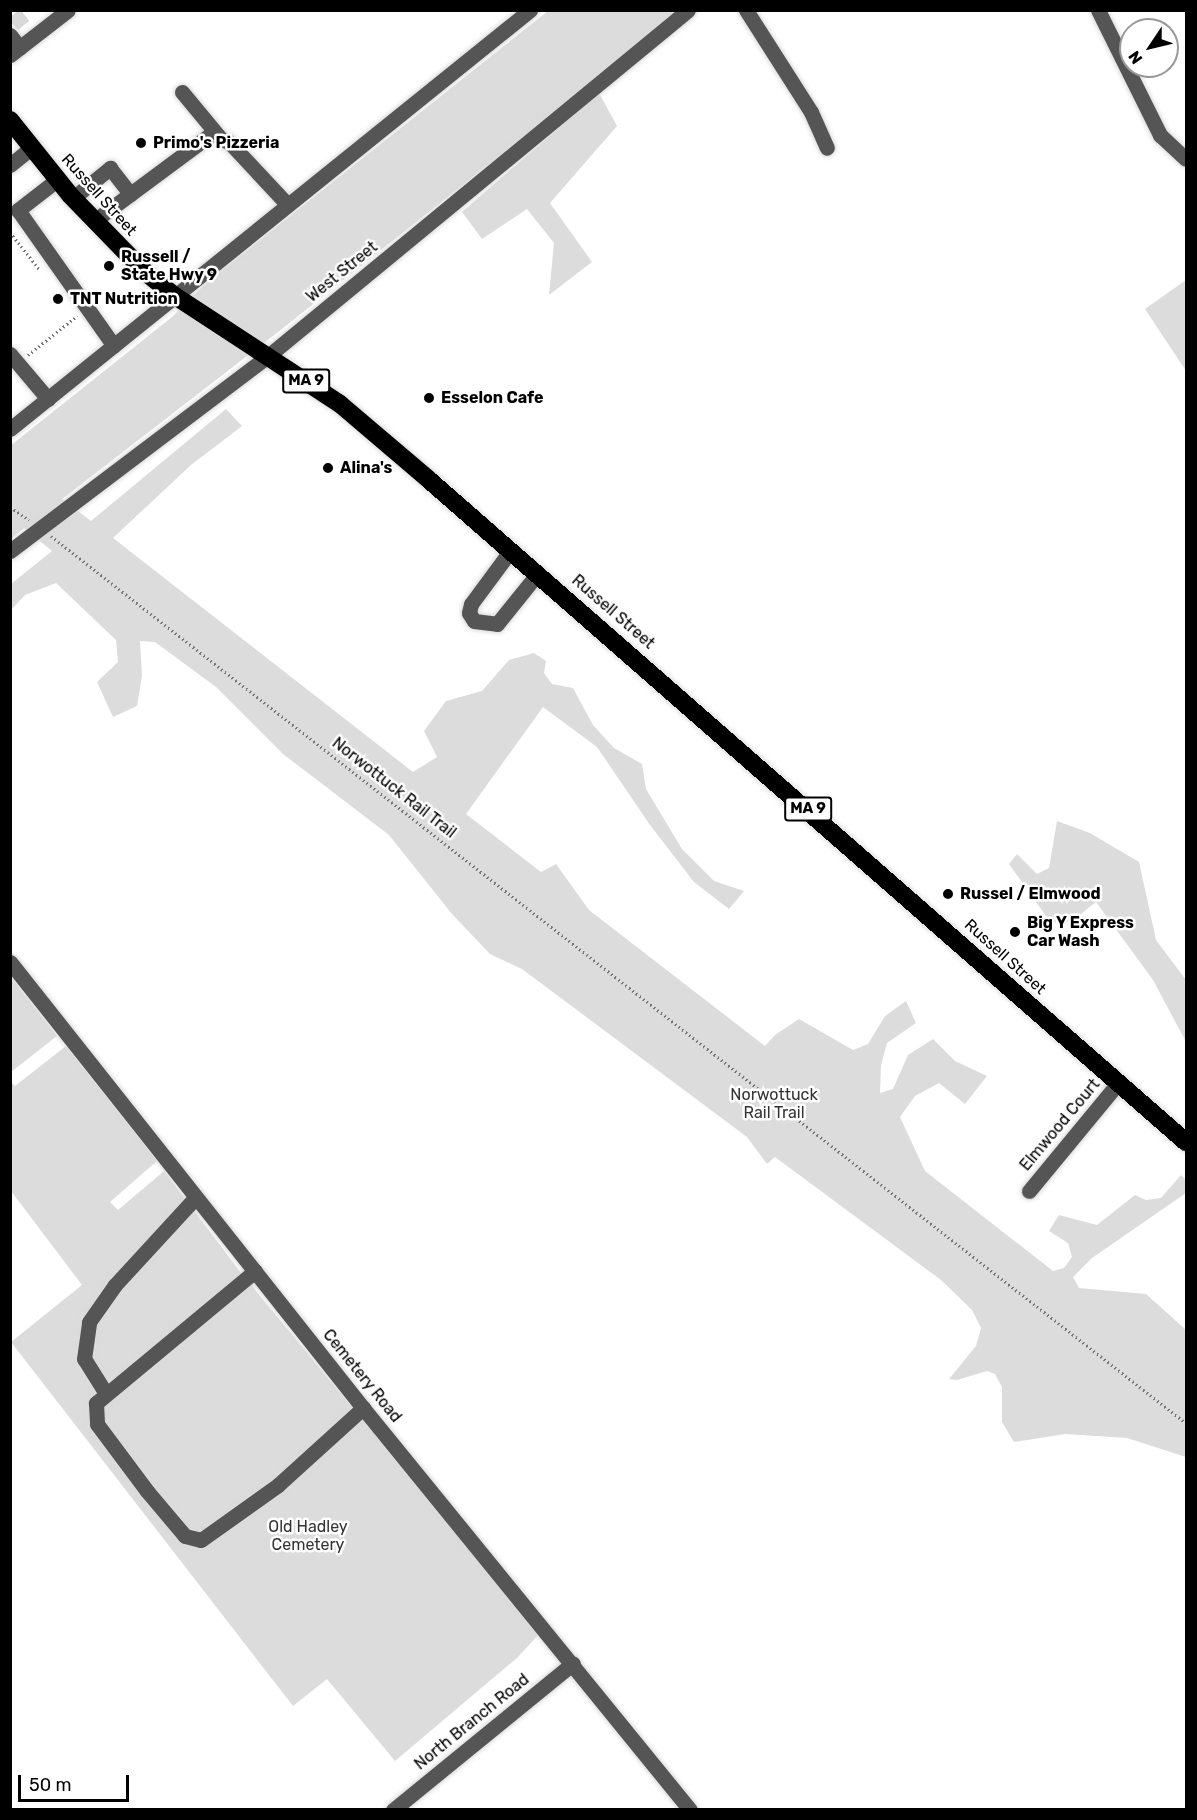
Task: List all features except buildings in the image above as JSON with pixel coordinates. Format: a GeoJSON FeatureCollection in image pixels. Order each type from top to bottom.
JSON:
{"type":"FeatureCollection","features":[{"type":"Feature","properties":{"kind":"highway","name":"Russell Street"},"geometry":{"type":"LineString","coordinates":[[10,120],[94,221],[175,296],[340,404],[538,573],[1186,1142]]}},
{"type":"Feature","properties":{"kind":"street"},"geometry":{"type":"LineString","coordinates":[[10,429],[530,10]]}},
{"type":"Feature","properties":{"kind":"street","name":"West Street"},"geometry":{"type":"LineString","coordinates":[[10,551],[268,356],[688,10]]}},
{"type":"Feature","properties":{"kind":"street"},"geometry":{"type":"LineString","coordinates":[[746,10],[816,122],[826,148]]}},
{"type":"Feature","properties":{"kind":"street"},"geometry":{"type":"LineString","coordinates":[[1098,10],[1160,135],[1186,159]]}},
{"type":"Feature","properties":{"kind":"street"},"geometry":{"type":"LineString","coordinates":[[11,28],[15,51],[63,12]]}},
{"type":"Feature","properties":{"kind":"street"},"geometry":{"type":"LineString","coordinates":[[182,92],[221,139],[260,172],[288,205]]}},
{"type":"Feature","properties":{"kind":"street"},"geometry":{"type":"LineString","coordinates":[[94,221],[210,135],[221,139]]}},
{"type":"Feature","properties":{"kind":"street"},"geometry":{"type":"LineString","coordinates":[[10,165],[32,147]]}},
{"type":"Feature","properties":{"kind":"street"},"geometry":{"type":"LineString","coordinates":[[73,198],[110,168],[130,194]]}},
{"type":"Feature","properties":{"kind":"street"},"geometry":{"type":"LineString","coordinates":[[58,179],[14,213],[114,345]]}},
{"type":"Feature","properties":{"kind":"street"},"geometry":{"type":"LineString","coordinates":[[14,359],[48,399]]}},
{"type":"Feature","properties":{"kind":"street"},"geometry":{"type":"LineString","coordinates":[[511,550],[471,604],[469,613],[474,621],[497,624],[538,573]]}},
{"type":"Feature","properties":{"kind":"street","name":"Cemetery Road"},"geometry":{"type":"LineString","coordinates":[[10,962],[195,1198],[690,1809]]}},
{"type":"Feature","properties":{"kind":"street","name":"Elmwood Court"},"geometry":{"type":"LineString","coordinates":[[1029,1191],[1118,1083]]}},
{"type":"Feature","properties":{"kind":"street"},"geometry":{"type":"LineString","coordinates":[[105,1392],[84,1359],[89,1322],[115,1285],[195,1198]]}},
{"type":"Feature","properties":{"kind":"street"},"geometry":{"type":"LineString","coordinates":[[255,1271],[105,1392],[94,1410],[97,1424],[179,1529],[192,1539],[201,1540],[278,1485],[363,1407]]}},
{"type":"Feature","properties":{"kind":"street","name":"North Branch Road"},"geometry":{"type":"LineString","coordinates":[[393,1809],[573,1663]]}},
{"type":"Feature","properties":{"kind":"path"},"geometry":{"type":"LineString","coordinates":[[10,232],[40,269]]}},
{"type":"Feature","properties":{"kind":"path"},"geometry":{"type":"LineString","coordinates":[[14,359],[77,316],[70,307]]}},
{"type":"Feature","properties":{"kind":"path","name":"Norwottuck Rail Trail"},"geometry":{"type":"LineString","coordinates":[[10,507],[41,527],[1186,1423]]}},
{"type":"Feature","properties":{"kind":"green space"},"geometry":{"type":"Polygon","coordinates":[[[548,11],[681,11],[278,332],[62,499],[91,521],[226,409],[242,426],[191,465],[113,538],[413,772],[437,757],[424,731],[446,701],[482,691],[509,660],[534,653],[546,661],[544,673],[552,684],[573,688],[593,725],[614,748],[642,764],[646,789],[682,849],[714,881],[744,891],[729,909],[694,882],[650,825],[597,747],[543,707],[466,814],[541,872],[556,864],[589,910],[765,1046],[775,1035],[799,1019],[853,1050],[868,1044],[885,1016],[906,1001],[916,1023],[887,1043],[881,1065],[880,1093],[893,1089],[908,1055],[933,1039],[955,1061],[987,1076],[965,1104],[939,1083],[915,1096],[900,1117],[925,1171],[1053,1271],[1064,1268],[1072,1257],[1068,1243],[1049,1231],[1059,1215],[1097,1225],[1135,1195],[1146,1200],[1161,1198],[1181,1175],[1186,1180],[1186,1193],[1092,1258],[1073,1277],[1079,1288],[1146,1294],[1186,1330],[1186,1457],[1127,1438],[1065,1434],[1014,1442],[1002,1422],[1002,1387],[995,1374],[987,1371],[957,1380],[949,1379],[976,1346],[981,1328],[972,1310],[941,1280],[775,1157],[767,1164],[747,1137],[522,969],[490,954],[452,914],[389,835],[283,754],[216,687],[155,642],[140,641],[142,676],[137,706],[113,717],[97,682],[118,662],[116,640],[56,583],[25,595],[11,610],[11,584],[52,551],[24,528],[11,539],[10,446],[172,317],[206,283],[548,11]]]}},
{"type":"Feature","properties":{"kind":"green space"},"geometry":{"type":"Polygon","coordinates":[[[599,93],[617,126],[550,203],[592,262],[549,295],[554,243],[527,209],[482,239],[462,212],[599,93]]]}},
{"type":"Feature","properties":{"kind":"green space"},"geometry":{"type":"Polygon","coordinates":[[[1186,280],[1186,371],[1145,309],[1186,280]]]}},
{"type":"Feature","properties":{"kind":"green space"},"geometry":{"type":"Polygon","coordinates":[[[1057,821],[1090,833],[1139,862],[1156,940],[1186,980],[1186,1042],[1153,980],[1096,902],[1071,922],[1051,923],[1009,864],[1017,854],[1037,874],[1049,868],[1057,821]]]}},
{"type":"Feature","properties":{"kind":"green space"},"geometry":{"type":"Polygon","coordinates":[[[11,977],[57,1036],[11,1072],[11,977]]]}},
{"type":"Feature","properties":{"kind":"green space","name":"Old Hadley Cemetery"},"geometry":{"type":"Polygon","coordinates":[[[66,1046],[157,1161],[110,1202],[118,1210],[164,1171],[238,1269],[539,1634],[518,1657],[395,1761],[327,1679],[293,1706],[11,1342],[82,1285],[11,1191],[10,1081],[15,1086],[66,1046]]]}},
{"type":"Feature","properties":{"kind":"tunnel"},"geometry":{"type":"LineString","coordinates":[[13,24],[30,10]]}},
{"type":"Feature","properties":{"kind":"place","name":"Primo's Pizzeria"},"geometry":{"type":"Point","coordinates":[141,143]}},
{"type":"Feature","properties":{"kind":"place","name":"Russell / State Hwy 9"},"geometry":{"type":"Point","coordinates":[109,266]}},
{"type":"Feature","properties":{"kind":"place","name":"TNT Nutrition"},"geometry":{"type":"Point","coordinates":[58,299]}},
{"type":"Feature","properties":{"kind":"place","name":"Esselon Cafe"},"geometry":{"type":"Point","coordinates":[429,398]}},
{"type":"Feature","properties":{"kind":"place","name":"Alina's"},"geometry":{"type":"Point","coordinates":[328,468]}},
{"type":"Feature","properties":{"kind":"place","name":"Russel / Elmwood"},"geometry":{"type":"Point","coordinates":[948,894]}},
{"type":"Feature","properties":{"kind":"place","name":"Big Y Express Car Wash"},"geometry":{"type":"Point","coordinates":[1015,932]}}]}
